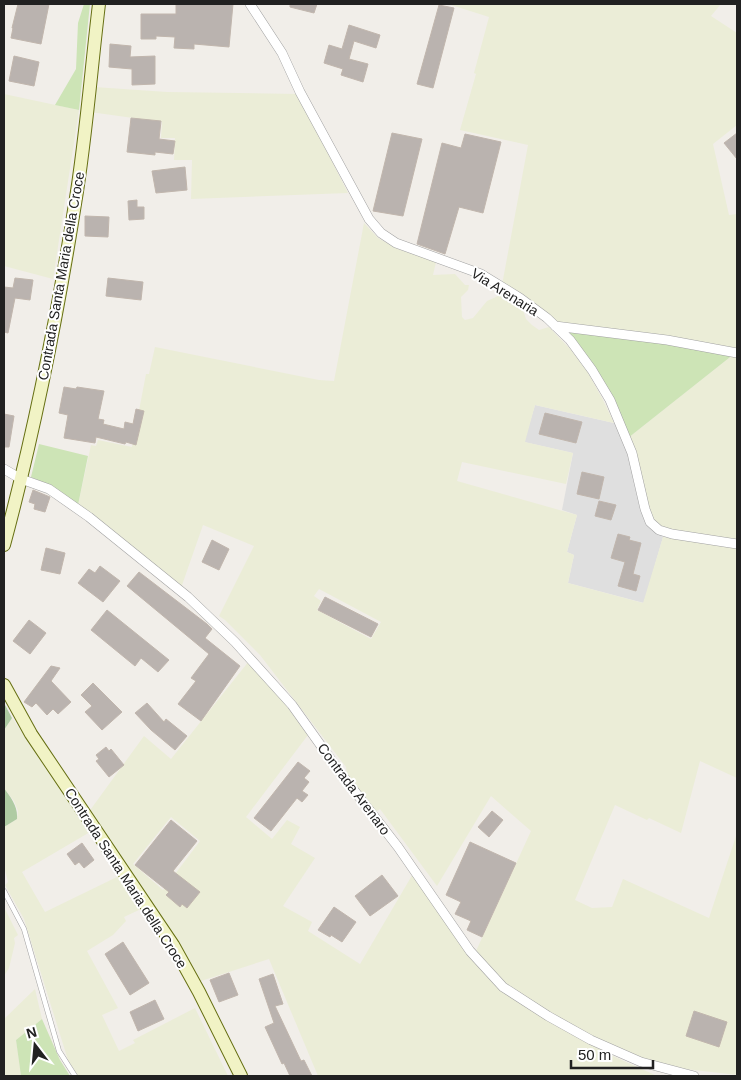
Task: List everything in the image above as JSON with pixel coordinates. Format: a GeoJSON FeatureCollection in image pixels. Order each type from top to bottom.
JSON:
{"type":"FeatureCollection","features":[{"type":"Feature","properties":{"kind":"main road","name":"Contrada Santa Maria della Croce"},"geometry":{"type":"LineString","coordinates":[[4,546],[21,479],[47,359],[76,202],[100,4]]}},
{"type":"Feature","properties":{"kind":"main road","name":"Contrada Santa Maria della Croce"},"geometry":{"type":"LineString","coordinates":[[4,685],[31,734],[173,946],[199,992],[241,1076]]}},
{"type":"Feature","properties":{"kind":"street","name":"Via Arenaria"},"geometry":{"type":"LineString","coordinates":[[250,4],[282,54],[300,92],[369,219],[381,233],[396,243],[482,274],[520,298],[556,326],[570,340],[592,370],[610,400],[632,453],[645,509],[650,522],[659,530],[672,534],[737,544]]}},
{"type":"Feature","properties":{"kind":"street"},"geometry":{"type":"LineString","coordinates":[[556,326],[667,340],[737,353]]}},
{"type":"Feature","properties":{"kind":"street","name":"Contrada Arenaro"},"geometry":{"type":"LineString","coordinates":[[4,469],[21,479],[49,489],[89,517],[188,597],[236,642],[292,705],[403,855],[470,951],[503,987],[548,1016],[591,1040],[641,1062],[694,1076]]}},
{"type":"Feature","properties":{"kind":"lane"},"geometry":{"type":"LineString","coordinates":[[4,891],[24,929],[59,1051],[75,1076]]}},
{"type":"Feature","properties":{"kind":"shaded area"},"geometry":{"type":"Polygon","coordinates":[[[535,405],[618,424],[656,531],[663,537],[644,603],[568,583],[574,555],[567,552],[577,515],[562,510],[573,453],[524,442],[535,405]]]}},
{"type":"Feature","properties":{"kind":"green space"},"geometry":{"type":"Polygon","coordinates":[[[84,4],[90,4],[79,110],[55,105],[76,69],[78,23],[84,4]]]}},
{"type":"Feature","properties":{"kind":"green space"},"geometry":{"type":"Polygon","coordinates":[[[448,4],[721,4],[711,16],[737,33],[737,125],[713,144],[729,215],[737,214],[737,352],[555,324],[502,285],[528,145],[460,130],[476,74],[474,73],[489,17],[448,4]]]}},
{"type":"Feature","properties":{"kind":"green space"},"geometry":{"type":"Polygon","coordinates":[[[94,87],[167,92],[298,94],[348,193],[191,199],[192,160],[174,160],[175,138],[161,138],[162,122],[90,112],[94,87]]]}},
{"type":"Feature","properties":{"kind":"green space"},"geometry":{"type":"Polygon","coordinates":[[[4,94],[79,110],[53,279],[4,266],[4,94]]]}},
{"type":"Feature","properties":{"kind":"green space"},"geometry":{"type":"Polygon","coordinates":[[[364,223],[378,238],[398,249],[436,262],[433,275],[455,274],[465,285],[469,285],[468,290],[461,297],[462,317],[465,320],[473,318],[487,301],[507,294],[521,304],[526,319],[532,325],[539,330],[549,327],[571,350],[587,371],[614,423],[535,405],[525,442],[573,453],[566,484],[462,462],[457,481],[577,515],[567,552],[574,555],[568,583],[643,603],[663,537],[737,548],[737,778],[700,761],[681,833],[615,805],[575,900],[592,908],[612,907],[623,879],[709,918],[737,833],[737,1075],[660,1066],[565,1024],[509,986],[491,969],[476,951],[531,831],[491,796],[437,886],[380,809],[376,812],[347,775],[346,767],[260,655],[219,616],[254,546],[203,525],[181,588],[78,505],[91,445],[96,446],[98,440],[132,447],[146,374],[149,374],[155,347],[319,380],[334,381],[364,223]],[[319,589],[314,596],[321,601],[317,610],[371,639],[381,622],[319,589]]]}},
{"type":"Feature","properties":{"kind":"green space"},"geometry":{"type":"Polygon","coordinates":[[[563,330],[653,340],[734,354],[628,438],[563,330]]]}},
{"type":"Feature","properties":{"kind":"green space"},"geometry":{"type":"Polygon","coordinates":[[[734,354],[737,355],[737,542],[659,528],[652,521],[628,438],[734,354]]]}},
{"type":"Feature","properties":{"kind":"green space"},"geometry":{"type":"Polygon","coordinates":[[[39,444],[88,456],[78,505],[51,487],[31,477],[39,444]]]}},
{"type":"Feature","properties":{"kind":"green space"},"geometry":{"type":"Polygon","coordinates":[[[249,661],[271,685],[308,735],[246,817],[272,839],[287,820],[300,827],[291,844],[315,858],[283,906],[312,922],[308,931],[360,964],[414,872],[469,955],[566,1031],[655,1076],[318,1076],[269,959],[198,982],[88,813],[144,736],[171,759],[249,661]],[[171,817],[133,864],[163,890],[200,841],[171,817]]]}},
{"type":"Feature","properties":{"kind":"green space"},"geometry":{"type":"Polygon","coordinates":[[[4,703],[12,718],[4,730],[4,703]]]}},
{"type":"Feature","properties":{"kind":"green space"},"geometry":{"type":"Polygon","coordinates":[[[12,718],[90,832],[22,872],[45,912],[119,876],[141,909],[124,917],[126,921],[113,935],[87,951],[118,1008],[102,1015],[119,1051],[135,1043],[133,1040],[195,1008],[228,1076],[78,1076],[68,1060],[24,919],[5,885],[8,882],[4,866],[4,827],[17,819],[18,811],[14,801],[4,788],[4,730],[12,718]]]}},
{"type":"Feature","properties":{"kind":"green space"},"geometry":{"type":"Polygon","coordinates":[[[4,788],[14,802],[17,819],[4,827],[4,788]]]}},
{"type":"Feature","properties":{"kind":"green space"},"geometry":{"type":"Polygon","coordinates":[[[4,907],[18,935],[14,938],[15,943],[9,968],[4,976],[4,907]]]}},
{"type":"Feature","properties":{"kind":"green space"},"geometry":{"type":"Polygon","coordinates":[[[35,989],[42,1019],[16,1040],[21,1076],[4,1076],[4,1019],[35,989]]]}},
{"type":"Feature","properties":{"kind":"green space"},"geometry":{"type":"Polygon","coordinates":[[[42,1019],[60,1060],[70,1076],[21,1076],[16,1040],[42,1019]]]}},
{"type":"Feature","properties":{"kind":"building"},"geometry":{"type":"Polygon","coordinates":[[[18,4],[49,4],[41,44],[11,38],[18,4]]]}},
{"type":"Feature","properties":{"kind":"building"},"geometry":{"type":"Polygon","coordinates":[[[176,4],[233,4],[229,47],[194,44],[194,49],[174,48],[175,37],[156,36],[156,39],[141,39],[141,14],[176,14],[176,4]]]}},
{"type":"Feature","properties":{"kind":"building"},"geometry":{"type":"Polygon","coordinates":[[[290,4],[317,4],[314,13],[290,7],[290,4]]]}},
{"type":"Feature","properties":{"kind":"building"},"geometry":{"type":"Polygon","coordinates":[[[439,5],[454,8],[433,88],[417,84],[439,5]]]}},
{"type":"Feature","properties":{"kind":"building"},"geometry":{"type":"Polygon","coordinates":[[[349,25],[380,35],[376,48],[354,41],[349,59],[368,64],[363,82],[341,75],[343,69],[324,63],[329,45],[342,49],[349,25]]]}},
{"type":"Feature","properties":{"kind":"building"},"geometry":{"type":"Polygon","coordinates":[[[110,44],[131,46],[130,57],[155,56],[155,84],[132,85],[132,69],[109,67],[110,44]]]}},
{"type":"Feature","properties":{"kind":"building"},"geometry":{"type":"Polygon","coordinates":[[[14,56],[39,62],[34,86],[9,81],[14,56]]]}},
{"type":"Feature","properties":{"kind":"building"},"geometry":{"type":"Polygon","coordinates":[[[131,118],[161,121],[159,139],[175,141],[173,154],[155,152],[155,155],[127,152],[131,118]]]}},
{"type":"Feature","properties":{"kind":"building"},"geometry":{"type":"Polygon","coordinates":[[[392,133],[422,139],[403,216],[373,211],[392,133]]]}},
{"type":"Feature","properties":{"kind":"building"},"geometry":{"type":"Polygon","coordinates":[[[737,133],[737,159],[724,143],[737,133]]]}},
{"type":"Feature","properties":{"kind":"building"},"geometry":{"type":"Polygon","coordinates":[[[465,134],[501,142],[483,213],[459,207],[445,254],[417,244],[442,143],[461,148],[465,134]]]}},
{"type":"Feature","properties":{"kind":"building"},"geometry":{"type":"Polygon","coordinates":[[[185,167],[187,190],[156,193],[152,171],[185,167]]]}},
{"type":"Feature","properties":{"kind":"building"},"geometry":{"type":"Polygon","coordinates":[[[137,200],[137,207],[144,207],[144,219],[129,220],[128,201],[137,200]]]}},
{"type":"Feature","properties":{"kind":"building"},"geometry":{"type":"Polygon","coordinates":[[[85,216],[109,217],[108,237],[85,236],[85,216]]]}},
{"type":"Feature","properties":{"kind":"building"},"geometry":{"type":"Polygon","coordinates":[[[15,278],[33,280],[30,300],[15,298],[8,333],[4,332],[4,287],[13,288],[15,278]]]}},
{"type":"Feature","properties":{"kind":"building"},"geometry":{"type":"Polygon","coordinates":[[[108,278],[143,282],[141,300],[106,296],[108,278]]]}},
{"type":"Feature","properties":{"kind":"building"},"geometry":{"type":"Polygon","coordinates":[[[64,387],[104,391],[98,419],[104,420],[103,424],[124,429],[125,422],[133,424],[136,409],[144,411],[136,445],[96,437],[95,443],[64,438],[68,415],[59,413],[64,387]]]}},
{"type":"Feature","properties":{"kind":"building"},"geometry":{"type":"Polygon","coordinates":[[[545,413],[582,422],[576,443],[539,434],[545,413]]]}},
{"type":"Feature","properties":{"kind":"building"},"geometry":{"type":"Polygon","coordinates":[[[4,414],[14,416],[9,447],[4,447],[4,414]]]}},
{"type":"Feature","properties":{"kind":"building"},"geometry":{"type":"Polygon","coordinates":[[[582,472],[604,477],[599,499],[577,494],[582,472]]]}},
{"type":"Feature","properties":{"kind":"building"},"geometry":{"type":"Polygon","coordinates":[[[33,490],[50,497],[45,512],[34,509],[35,504],[29,502],[33,490]]]}},
{"type":"Feature","properties":{"kind":"building"},"geometry":{"type":"Polygon","coordinates":[[[599,501],[616,505],[611,520],[595,516],[599,501]]]}},
{"type":"Feature","properties":{"kind":"building"},"geometry":{"type":"Polygon","coordinates":[[[618,534],[630,537],[629,540],[641,543],[633,574],[640,576],[636,591],[618,586],[625,562],[611,558],[618,534]]]}},
{"type":"Feature","properties":{"kind":"building"},"geometry":{"type":"Polygon","coordinates":[[[212,540],[229,549],[219,570],[202,562],[212,540]]]}},
{"type":"Feature","properties":{"kind":"building"},"geometry":{"type":"Polygon","coordinates":[[[46,548],[65,553],[60,574],[41,570],[46,548]]]}},
{"type":"Feature","properties":{"kind":"building"},"geometry":{"type":"Polygon","coordinates":[[[100,566],[120,581],[103,602],[78,583],[89,569],[95,573],[100,566]]]}},
{"type":"Feature","properties":{"kind":"building"},"geometry":{"type":"Polygon","coordinates":[[[139,572],[207,624],[212,629],[205,638],[240,666],[201,721],[178,704],[196,681],[191,678],[209,654],[127,586],[139,572]]]}},
{"type":"Feature","properties":{"kind":"building"},"geometry":{"type":"Polygon","coordinates":[[[325,597],[378,624],[371,637],[318,610],[325,597]]]}},
{"type":"Feature","properties":{"kind":"building"},"geometry":{"type":"Polygon","coordinates":[[[107,610],[169,660],[158,672],[141,658],[135,666],[91,630],[107,610]]]}},
{"type":"Feature","properties":{"kind":"building"},"geometry":{"type":"Polygon","coordinates":[[[29,620],[46,633],[30,654],[13,641],[29,620]]]}},
{"type":"Feature","properties":{"kind":"building"},"geometry":{"type":"Polygon","coordinates":[[[51,666],[60,668],[51,681],[71,702],[58,714],[53,709],[47,715],[36,703],[32,707],[24,702],[51,666]]]}},
{"type":"Feature","properties":{"kind":"building"},"geometry":{"type":"Polygon","coordinates":[[[93,683],[122,712],[102,730],[85,712],[92,706],[81,695],[93,683]]]}},
{"type":"Feature","properties":{"kind":"building"},"geometry":{"type":"Polygon","coordinates":[[[147,703],[164,722],[166,719],[187,736],[175,750],[151,730],[135,713],[147,703]]]}},
{"type":"Feature","properties":{"kind":"building"},"geometry":{"type":"Polygon","coordinates":[[[106,747],[109,751],[111,749],[124,765],[109,777],[96,761],[99,759],[96,755],[106,747]]]}},
{"type":"Feature","properties":{"kind":"building"},"geometry":{"type":"Polygon","coordinates":[[[298,762],[310,771],[304,778],[309,782],[302,791],[308,795],[302,802],[297,798],[271,831],[254,818],[298,762]]]}},
{"type":"Feature","properties":{"kind":"building"},"geometry":{"type":"Polygon","coordinates":[[[492,811],[503,820],[489,837],[478,827],[492,811]]]}},
{"type":"Feature","properties":{"kind":"building"},"geometry":{"type":"Polygon","coordinates":[[[171,820],[197,841],[173,871],[200,892],[187,908],[182,904],[180,907],[166,895],[169,892],[135,865],[171,820]]]}},
{"type":"Feature","properties":{"kind":"building"},"geometry":{"type":"Polygon","coordinates":[[[470,842],[516,863],[482,937],[467,930],[471,921],[455,914],[461,902],[446,895],[470,842]]]}},
{"type":"Feature","properties":{"kind":"building"},"geometry":{"type":"Polygon","coordinates":[[[82,843],[94,860],[84,868],[79,862],[75,865],[67,854],[82,843]]]}},
{"type":"Feature","properties":{"kind":"building"},"geometry":{"type":"Polygon","coordinates":[[[382,875],[398,896],[370,916],[355,896],[382,875]]]}},
{"type":"Feature","properties":{"kind":"building"},"geometry":{"type":"Polygon","coordinates":[[[334,907],[356,922],[342,942],[318,930],[334,907]]]}},
{"type":"Feature","properties":{"kind":"building"},"geometry":{"type":"Polygon","coordinates":[[[123,942],[149,983],[130,995],[105,954],[123,942]]]}},
{"type":"Feature","properties":{"kind":"building"},"geometry":{"type":"Polygon","coordinates":[[[229,973],[238,995],[219,1002],[210,980],[229,973]]]}},
{"type":"Feature","properties":{"kind":"building"},"geometry":{"type":"Polygon","coordinates":[[[273,974],[283,1004],[275,1006],[301,1061],[304,1060],[312,1076],[290,1076],[284,1063],[282,1064],[265,1027],[274,1023],[259,979],[273,974]]]}},
{"type":"Feature","properties":{"kind":"building"},"geometry":{"type":"Polygon","coordinates":[[[155,1000],[164,1019],[138,1031],[130,1012],[155,1000]]]}},
{"type":"Feature","properties":{"kind":"building"},"geometry":{"type":"Polygon","coordinates":[[[694,1011],[727,1022],[719,1047],[686,1036],[694,1011]]]}}]}
